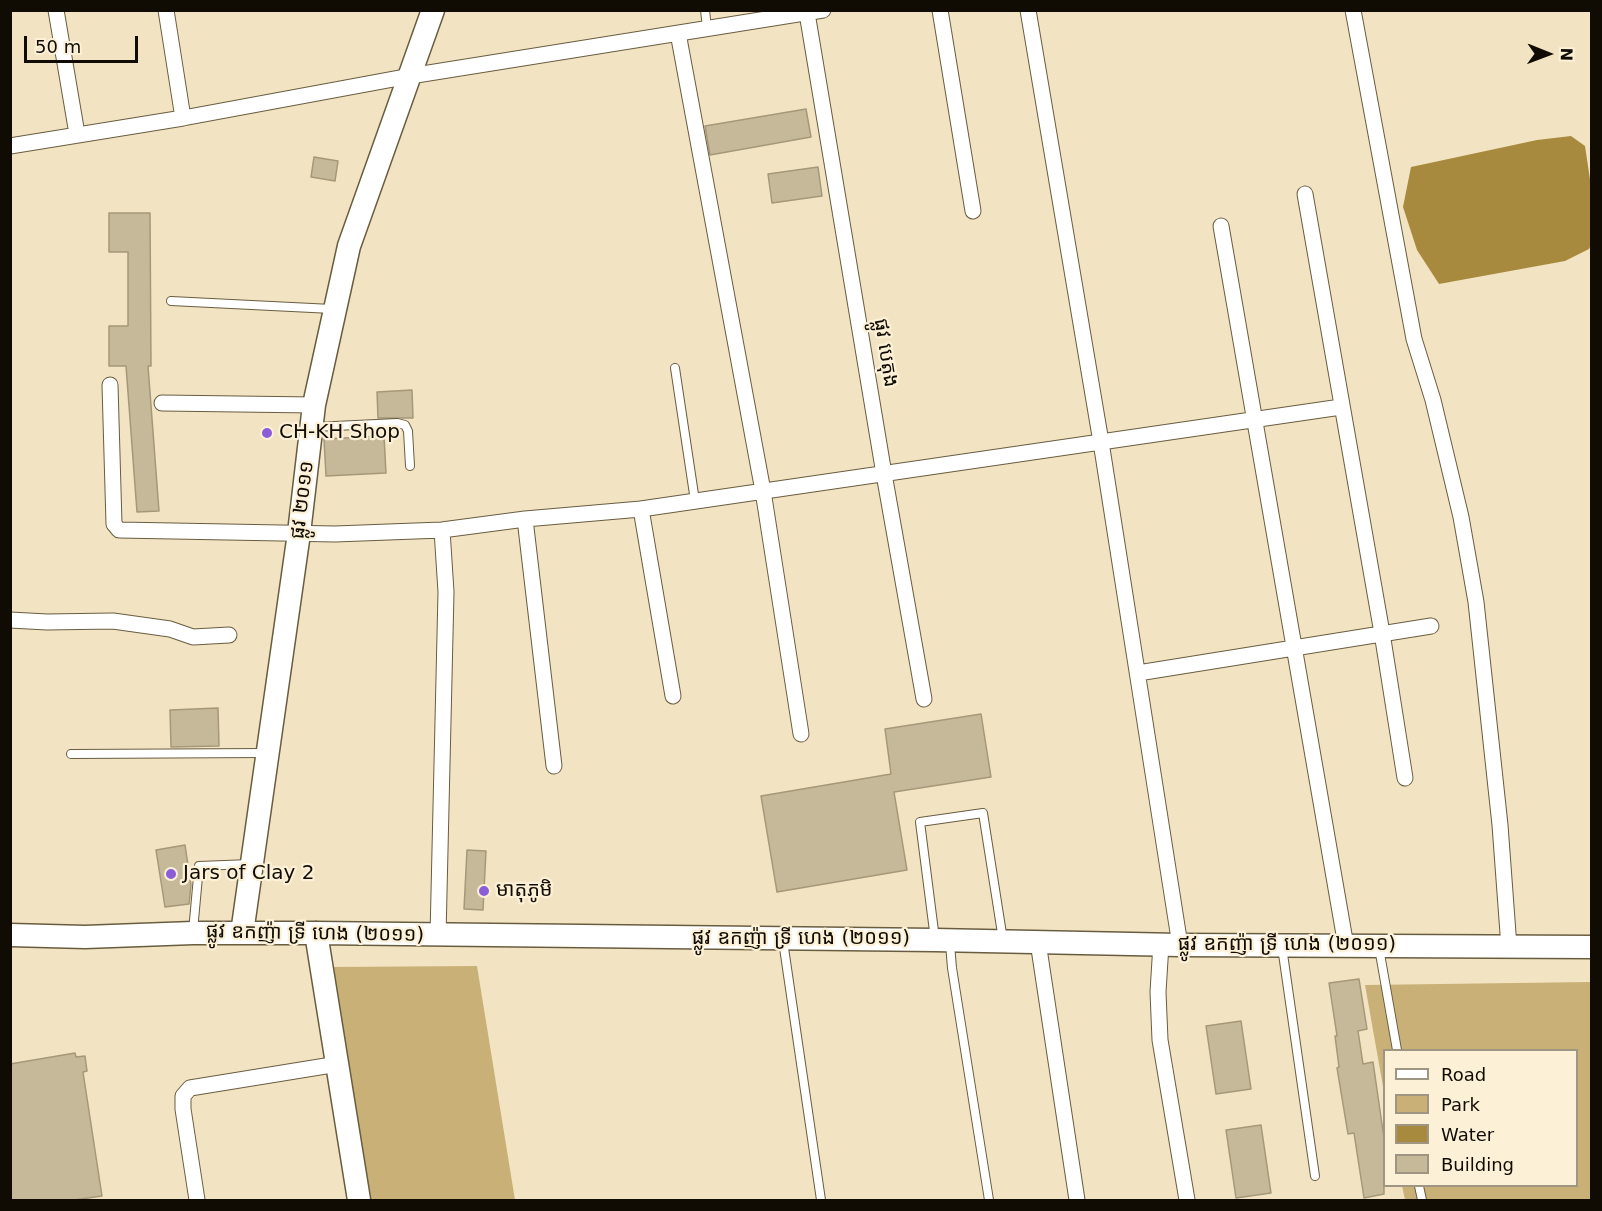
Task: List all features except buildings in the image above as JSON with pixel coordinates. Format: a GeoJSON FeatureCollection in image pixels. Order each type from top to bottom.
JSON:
{"type":"FeatureCollection","features":[{"type":"Feature","properties":{"kind":"main road","name":"ផ្លូវ ២០១១"},"geometry":{"type":"LineString","coordinates":[[242,933],[299,533],[313,416],[334,309],[349,246],[433,10]]}},
{"type":"Feature","properties":{"kind":"main road","name":"ផ្លូវ ឧកញ៉ា ទ្រី ហេង (២០១១)"},"geometry":{"type":"LineString","coordinates":[[10,935],[85,937],[193,933],[316,933],[1171,945],[1592,947]]}},
{"type":"Feature","properties":{"kind":"main road"},"geometry":{"type":"LineString","coordinates":[[316,933],[359,1200]]}},
{"type":"Feature","properties":{"kind":"street"},"geometry":{"type":"LineString","coordinates":[[56,10],[76,134]]}},
{"type":"Feature","properties":{"kind":"street"},"geometry":{"type":"LineString","coordinates":[[166,10],[183,118]]}},
{"type":"Feature","properties":{"kind":"street"},"geometry":{"type":"LineString","coordinates":[[10,146],[183,118],[410,76],[823,10]]}},
{"type":"Feature","properties":{"kind":"street"},"geometry":{"type":"LineString","coordinates":[[939,10],[973,211]]}},
{"type":"Feature","properties":{"kind":"street"},"geometry":{"type":"LineString","coordinates":[[1028,10],[1138,673],[1171,945],[1158,992],[1160,1040],[1187,1200]]}},
{"type":"Feature","properties":{"kind":"street"},"geometry":{"type":"LineString","coordinates":[[1353,10],[1414,339],[1438,421],[1461,517],[1476,602],[1500,825],[1509,946]]}},
{"type":"Feature","properties":{"kind":"street","name":"ផ្លូវ បេតុង"},"geometry":{"type":"LineString","coordinates":[[807,13],[924,699]]}},
{"type":"Feature","properties":{"kind":"street"},"geometry":{"type":"LineString","coordinates":[[678,33],[763,491],[801,734]]}},
{"type":"Feature","properties":{"kind":"street"},"geometry":{"type":"LineString","coordinates":[[1305,194],[1382,633],[1405,778]]}},
{"type":"Feature","properties":{"kind":"street"},"geometry":{"type":"LineString","coordinates":[[1221,225],[1346,946]]}},
{"type":"Feature","properties":{"kind":"street"},"geometry":{"type":"LineString","coordinates":[[110,385],[114,524],[117,530],[335,534],[442,530],[525,519],[641,509],[1341,407]]}},
{"type":"Feature","properties":{"kind":"street"},"geometry":{"type":"LineString","coordinates":[[162,404],[313,416]]}},
{"type":"Feature","properties":{"kind":"street"},"geometry":{"type":"LineString","coordinates":[[641,509],[673,696]]}},
{"type":"Feature","properties":{"kind":"street"},"geometry":{"type":"LineString","coordinates":[[525,519],[554,766]]}},
{"type":"Feature","properties":{"kind":"street"},"geometry":{"type":"LineString","coordinates":[[438,936],[446,592],[442,530]]}},
{"type":"Feature","properties":{"kind":"street"},"geometry":{"type":"LineString","coordinates":[[10,620],[113,621],[170,628],[193,637],[229,635]]}},
{"type":"Feature","properties":{"kind":"street"},"geometry":{"type":"LineString","coordinates":[[1138,673],[1431,626]]}},
{"type":"Feature","properties":{"kind":"street"},"geometry":{"type":"LineString","coordinates":[[1038,942],[1077,1200]]}},
{"type":"Feature","properties":{"kind":"street"},"geometry":{"type":"LineString","coordinates":[[197,1200],[183,1109],[183,1096],[190,1088],[338,1064]]}},
{"type":"Feature","properties":{"kind":"lane"},"geometry":{"type":"LineString","coordinates":[[705,10],[706,28]]}},
{"type":"Feature","properties":{"kind":"lane"},"geometry":{"type":"LineString","coordinates":[[171,301],[334,309]]}},
{"type":"Feature","properties":{"kind":"lane"},"geometry":{"type":"LineString","coordinates":[[675,368],[695,501]]}},
{"type":"Feature","properties":{"kind":"lane"},"geometry":{"type":"LineString","coordinates":[[313,416],[405,425],[408,430],[410,466]]}},
{"type":"Feature","properties":{"kind":"lane"},"geometry":{"type":"LineString","coordinates":[[71,754],[268,753]]}},
{"type":"Feature","properties":{"kind":"lane"},"geometry":{"type":"LineString","coordinates":[[989,1200],[952,968],[931,909],[920,822],[983,813],[1004,941]]}},
{"type":"Feature","properties":{"kind":"lane"},"geometry":{"type":"LineString","coordinates":[[193,933],[199,866],[252,864]]}},
{"type":"Feature","properties":{"kind":"lane"},"geometry":{"type":"LineString","coordinates":[[782,939],[821,1200]]}},
{"type":"Feature","properties":{"kind":"lane"},"geometry":{"type":"LineString","coordinates":[[1281,946],[1315,1176]]}},
{"type":"Feature","properties":{"kind":"lane"},"geometry":{"type":"LineString","coordinates":[[1379,946],[1397,1049]]}},
{"type":"Feature","properties":{"kind":"green space"},"geometry":{"type":"Polygon","coordinates":[[[477,966],[515,1200],[369,1200],[331,967],[477,966]]]}},
{"type":"Feature","properties":{"kind":"green space"},"geometry":{"type":"Polygon","coordinates":[[[1591,982],[1591,1200],[1405,1200],[1402,1187],[1578,1187],[1578,1049],[1383,1049],[1383,1086],[1365,985],[1591,982]]]}},
{"type":"Feature","properties":{"kind":"water"},"geometry":{"type":"Polygon","coordinates":[[[1571,136],[1585,146],[1591,186],[1592,243],[1589,249],[1565,261],[1439,284],[1417,250],[1403,207],[1411,167],[1537,140],[1571,136]]]}},
{"type":"Feature","properties":{"kind":"place","name":"CH-KH Shop"},"geometry":{"type":"Point","coordinates":[267,433]}},
{"type":"Feature","properties":{"kind":"place","name":"Jars of Clay 2"},"geometry":{"type":"Point","coordinates":[171,874]}},
{"type":"Feature","properties":{"kind":"place","name":"មាតុភូមិ"},"geometry":{"type":"Point","coordinates":[484,891]}}]}
